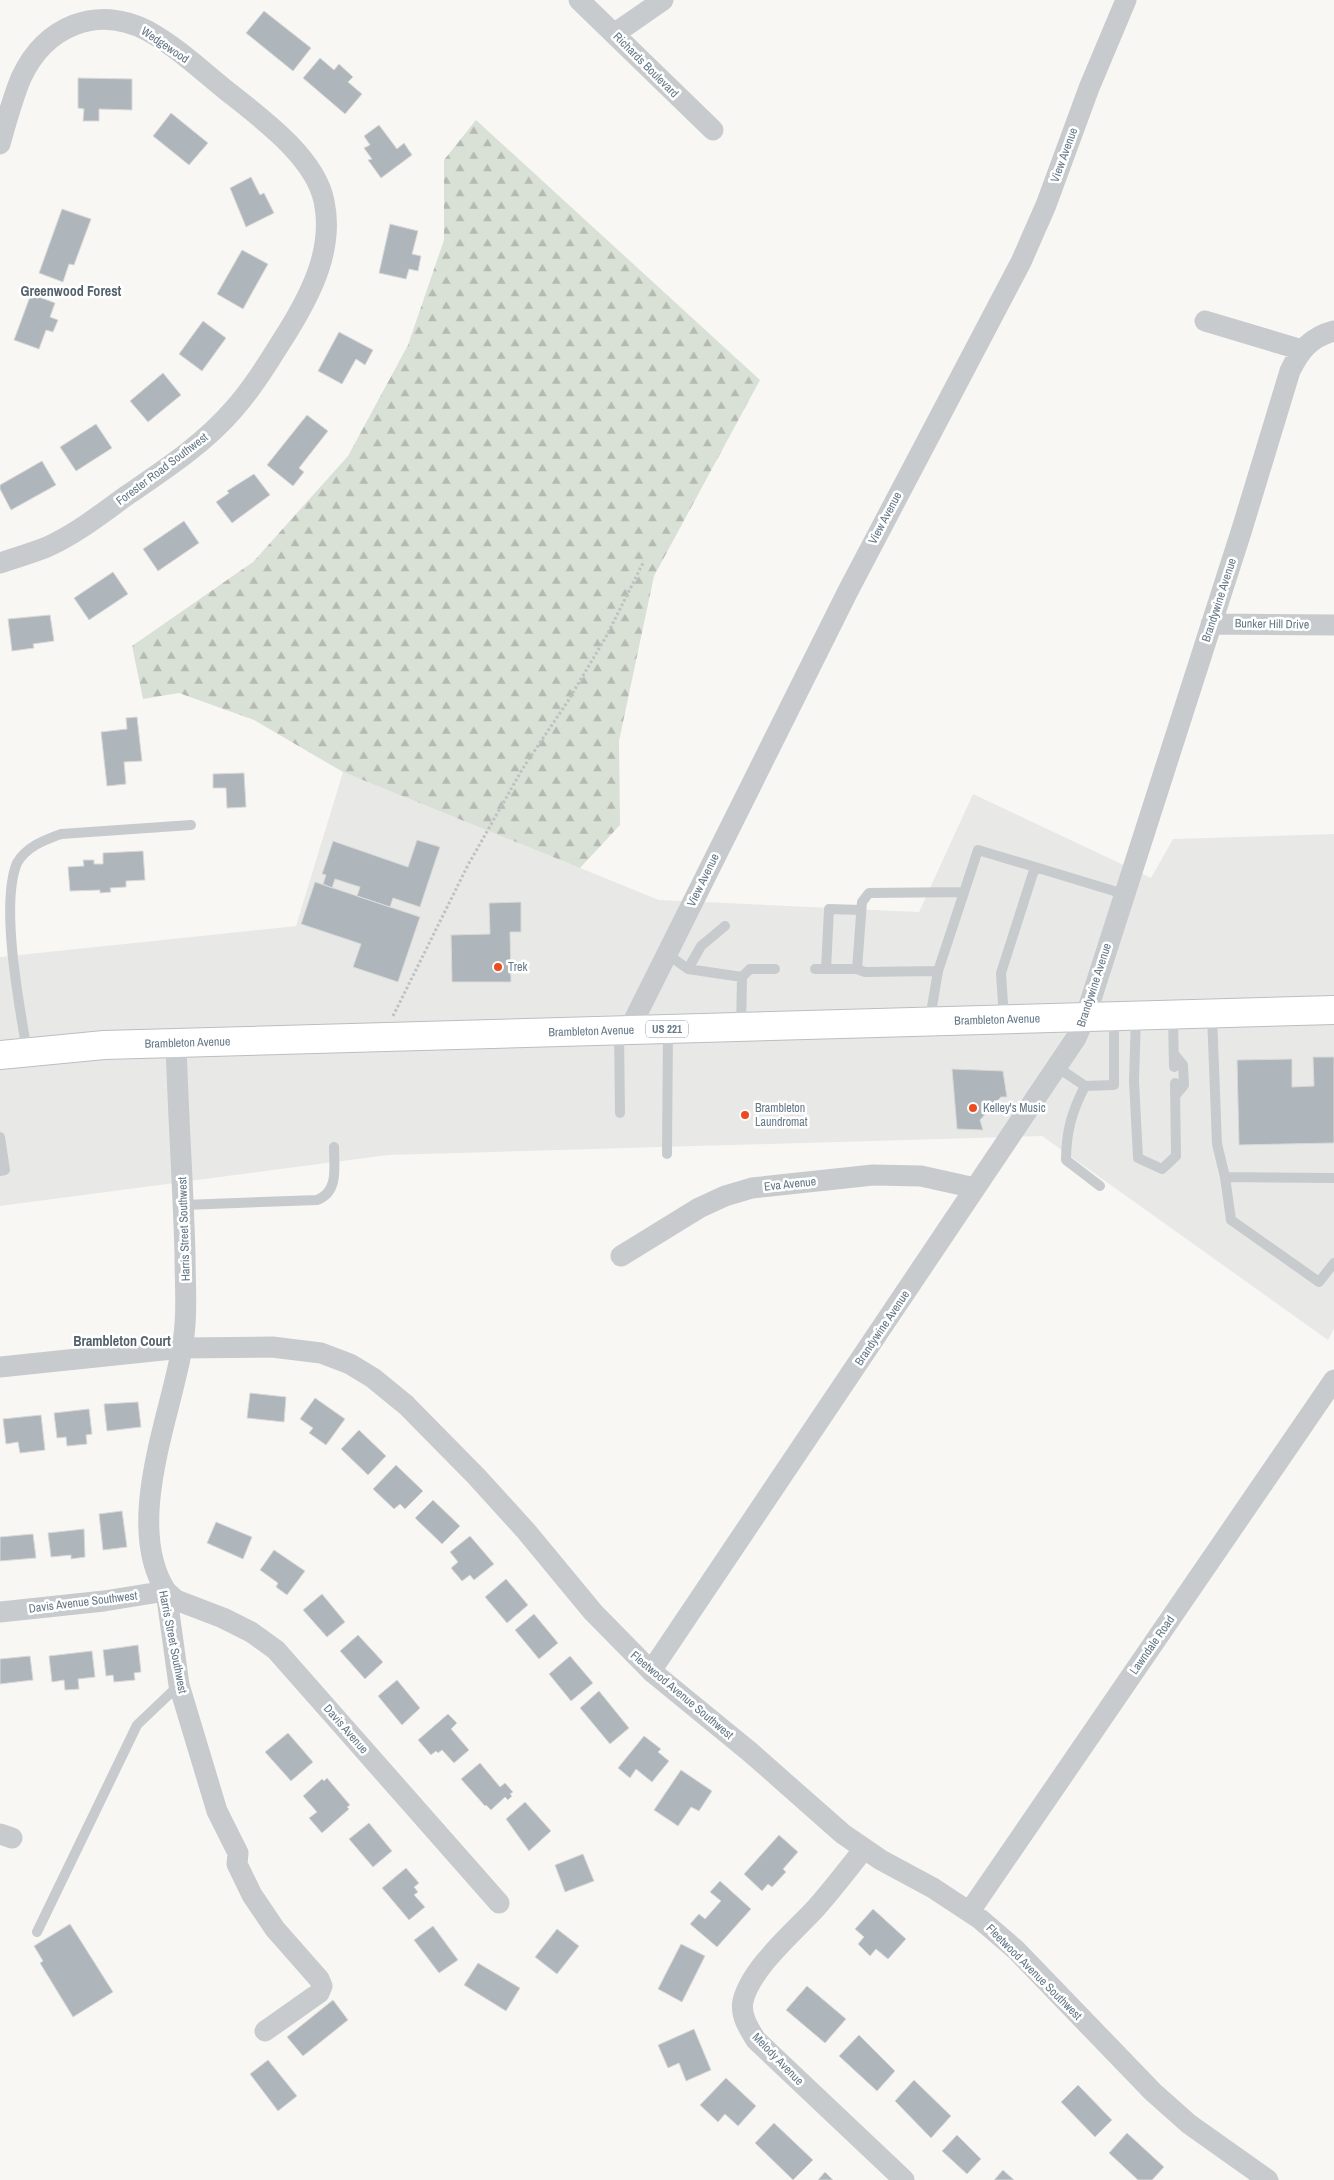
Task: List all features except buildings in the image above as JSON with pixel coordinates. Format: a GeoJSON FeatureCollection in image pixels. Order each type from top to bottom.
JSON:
{"type":"FeatureCollection","features":[{"type":"Feature","properties":{"kind":"main road","name":"Brambleton Avenue"},"geometry":{"type":"LineString","coordinates":[[0,1055],[104,1045],[930,1020],[1125,1018],[1334,1010]]}},
{"type":"Feature","properties":{"kind":"street","name":"Richards Boulevard"},"geometry":{"type":"LineString","coordinates":[[579,0],[713,130]]}},
{"type":"Feature","properties":{"kind":"street"},"geometry":{"type":"LineString","coordinates":[[614,34],[663,0]]}},
{"type":"Feature","properties":{"kind":"street","name":"View Avenue"},"geometry":{"type":"LineString","coordinates":[[624,1030],[667,954],[848,590],[1021,262],[1046,204],[1089,88],[1126,0]]}},
{"type":"Feature","properties":{"kind":"street","name":"Wedgewood"},"geometry":{"type":"LineString","coordinates":[[0,144],[11,105],[22,76],[34,56],[50,39],[69,26],[88,20],[108,19],[124,21],[148,32],[171,46],[263,119],[305,161],[316,179],[324,198],[327,218]]}},
{"type":"Feature","properties":{"kind":"street","name":"Forester Road Southwest"},"geometry":{"type":"LineString","coordinates":[[0,563],[48,546],[80,529],[193,447],[234,410],[257,380],[308,298],[326,239],[327,218]]}},
{"type":"Feature","properties":{"kind":"street"},"geometry":{"type":"LineString","coordinates":[[1205,321],[1302,350]]}},
{"type":"Feature","properties":{"kind":"street","name":"Brandywine Avenue"},"geometry":{"type":"LineString","coordinates":[[651,1671],[1076,1038],[1085,1018],[1250,503],[1290,370],[1309,342],[1334,331]]}},
{"type":"Feature","properties":{"kind":"street","name":"Bunker Hill Drive"},"geometry":{"type":"LineString","coordinates":[[1211,624],[1334,625]]}},
{"type":"Feature","properties":{"kind":"street","name":"Harris Street Southwest"},"geometry":{"type":"LineString","coordinates":[[176,1043],[184,1205],[186,1319],[182,1348],[153,1468],[149,1526],[158,1579],[166,1591],[179,1685],[217,1811],[238,1853],[237,1864],[252,1895],[275,1929],[319,1979],[322,1986],[319,1992],[265,2031]]}},
{"type":"Feature","properties":{"kind":"street","name":"Eva Avenue"},"geometry":{"type":"LineString","coordinates":[[621,1256],[699,1208],[725,1196],[752,1188],[874,1175],[921,1176],[975,1188]]}},
{"type":"Feature","properties":{"kind":"street","name":"Fleetwood Avenue Southwest"},"geometry":{"type":"LineString","coordinates":[[0,1367],[182,1348],[263,1347],[321,1353],[350,1364],[373,1378],[406,1405],[476,1476],[593,1612],[651,1671],[864,1850],[970,1911],[1016,1950],[1153,2092],[1189,2124],[1268,2180]]}},
{"type":"Feature","properties":{"kind":"street","name":"Lawndale Road"},"geometry":{"type":"LineString","coordinates":[[970,1911],[1334,1380]]}},
{"type":"Feature","properties":{"kind":"street","name":"Davis Avenue Southwest"},"geometry":{"type":"LineString","coordinates":[[0,1612],[104,1601],[166,1591]]}},
{"type":"Feature","properties":{"kind":"street","name":"Davis Avenue"},"geometry":{"type":"LineString","coordinates":[[166,1591],[176,1600],[187,1606],[223,1618],[251,1632],[276,1650],[499,1903]]}},
{"type":"Feature","properties":{"kind":"street","name":"Melody Avenue"},"geometry":{"type":"LineString","coordinates":[[864,1850],[817,1907],[764,1963],[751,1982],[743,2000],[743,2009],[747,2026],[756,2040],[904,2180]]}},
{"type":"Feature","properties":{"kind":"lane"},"geometry":{"type":"LineString","coordinates":[[27,1052],[7,924],[8,898],[13,872],[18,862],[28,850],[41,842],[61,834],[191,825]]}},
{"type":"Feature","properties":{"kind":"lane"},"geometry":{"type":"LineString","coordinates":[[930,1020],[938,972],[978,850],[1124,894]]}},
{"type":"Feature","properties":{"kind":"lane"},"geometry":{"type":"LineString","coordinates":[[1004,1020],[1001,973],[1035,867]]}},
{"type":"Feature","properties":{"kind":"lane"},"geometry":{"type":"LineString","coordinates":[[857,969],[862,902],[869,893],[963,892]]}},
{"type":"Feature","properties":{"kind":"lane"},"geometry":{"type":"LineString","coordinates":[[862,910],[829,909],[820,969],[857,969],[865,972],[938,972]]}},
{"type":"Feature","properties":{"kind":"lane"},"geometry":{"type":"LineString","coordinates":[[688,969],[701,946],[725,926]]}},
{"type":"Feature","properties":{"kind":"lane"},"geometry":{"type":"LineString","coordinates":[[667,954],[688,969],[742,977]]}},
{"type":"Feature","properties":{"kind":"lane"},"geometry":{"type":"LineString","coordinates":[[742,1027],[742,977],[750,969],[775,969]]}},
{"type":"Feature","properties":{"kind":"lane"},"geometry":{"type":"LineString","coordinates":[[1212,1014],[1217,1144],[1225,1177],[1231,1220],[1319,1282],[1334,1263]]}},
{"type":"Feature","properties":{"kind":"lane"},"geometry":{"type":"LineString","coordinates":[[1173,1015],[1174,1067]]}},
{"type":"Feature","properties":{"kind":"lane"},"geometry":{"type":"LineString","coordinates":[[1057,1067],[1084,1086],[1114,1085],[1125,1018]]}},
{"type":"Feature","properties":{"kind":"lane"},"geometry":{"type":"LineString","coordinates":[[1125,1018],[1134,1081],[1138,1158],[1162,1169],[1176,1156],[1174,1083]]}},
{"type":"Feature","properties":{"kind":"lane"},"geometry":{"type":"LineString","coordinates":[[668,1029],[668,1154]]}},
{"type":"Feature","properties":{"kind":"lane"},"geometry":{"type":"LineString","coordinates":[[620,1113],[624,1030]]}},
{"type":"Feature","properties":{"kind":"lane"},"geometry":{"type":"LineString","coordinates":[[1174,1054],[1183,1065],[1184,1071],[1184,1085],[1175,1096]]}},
{"type":"Feature","properties":{"kind":"lane"},"geometry":{"type":"LineString","coordinates":[[1084,1086],[1073,1108],[1066,1135],[1066,1160],[1100,1186]]}},
{"type":"Feature","properties":{"kind":"lane"},"geometry":{"type":"LineString","coordinates":[[0,1137],[5,1170],[0,1170]]}},
{"type":"Feature","properties":{"kind":"lane"},"geometry":{"type":"LineString","coordinates":[[184,1205],[317,1200],[325,1197],[333,1185],[334,1147]]}},
{"type":"Feature","properties":{"kind":"lane"},"geometry":{"type":"LineString","coordinates":[[1225,1177],[1334,1178]]}},
{"type":"Feature","properties":{"kind":"lane"},"geometry":{"type":"LineString","coordinates":[[37,1932],[137,1725],[179,1685]]}},
{"type":"Feature","properties":{"kind":"path"},"geometry":{"type":"LineString","coordinates":[[383,1036],[468,865],[523,768],[568,701],[602,643],[644,561]]}},
{"type":"Feature","properties":{"kind":"shaded area"},"geometry":{"type":"Polygon","coordinates":[[[343,772],[659,900],[919,912],[973,794],[1151,878],[1173,839],[1334,834],[1334,1329],[1328,1340],[1042,1136],[388,1155],[0,1206],[0,957],[296,926],[343,772]]]}},
{"type":"Feature","properties":{"kind":"green space"},"geometry":{"type":"Polygon","coordinates":[[[476,120],[760,380],[654,576],[619,741],[620,825],[580,868],[343,772],[254,720],[179,693],[143,699],[132,646],[253,562],[348,456],[408,345],[444,240],[444,160],[476,120]]]}},
{"type":"Feature","properties":{"kind":"place","name":"Trek"},"geometry":{"type":"Point","coordinates":[498,967]}},
{"type":"Feature","properties":{"kind":"place","name":"Kelley's Music"},"geometry":{"type":"Point","coordinates":[973,1108]}},
{"type":"Feature","properties":{"kind":"place","name":"Brambleton Laundromat"},"geometry":{"type":"Point","coordinates":[745,1115]}},
{"type":"Feature","properties":{"kind":"district","name":"Greenwood Forest"},"geometry":{"type":"Point","coordinates":[71,291]}},
{"type":"Feature","properties":{"kind":"district","name":"Brambleton Court"},"geometry":{"type":"Point","coordinates":[122,1341]}}]}
